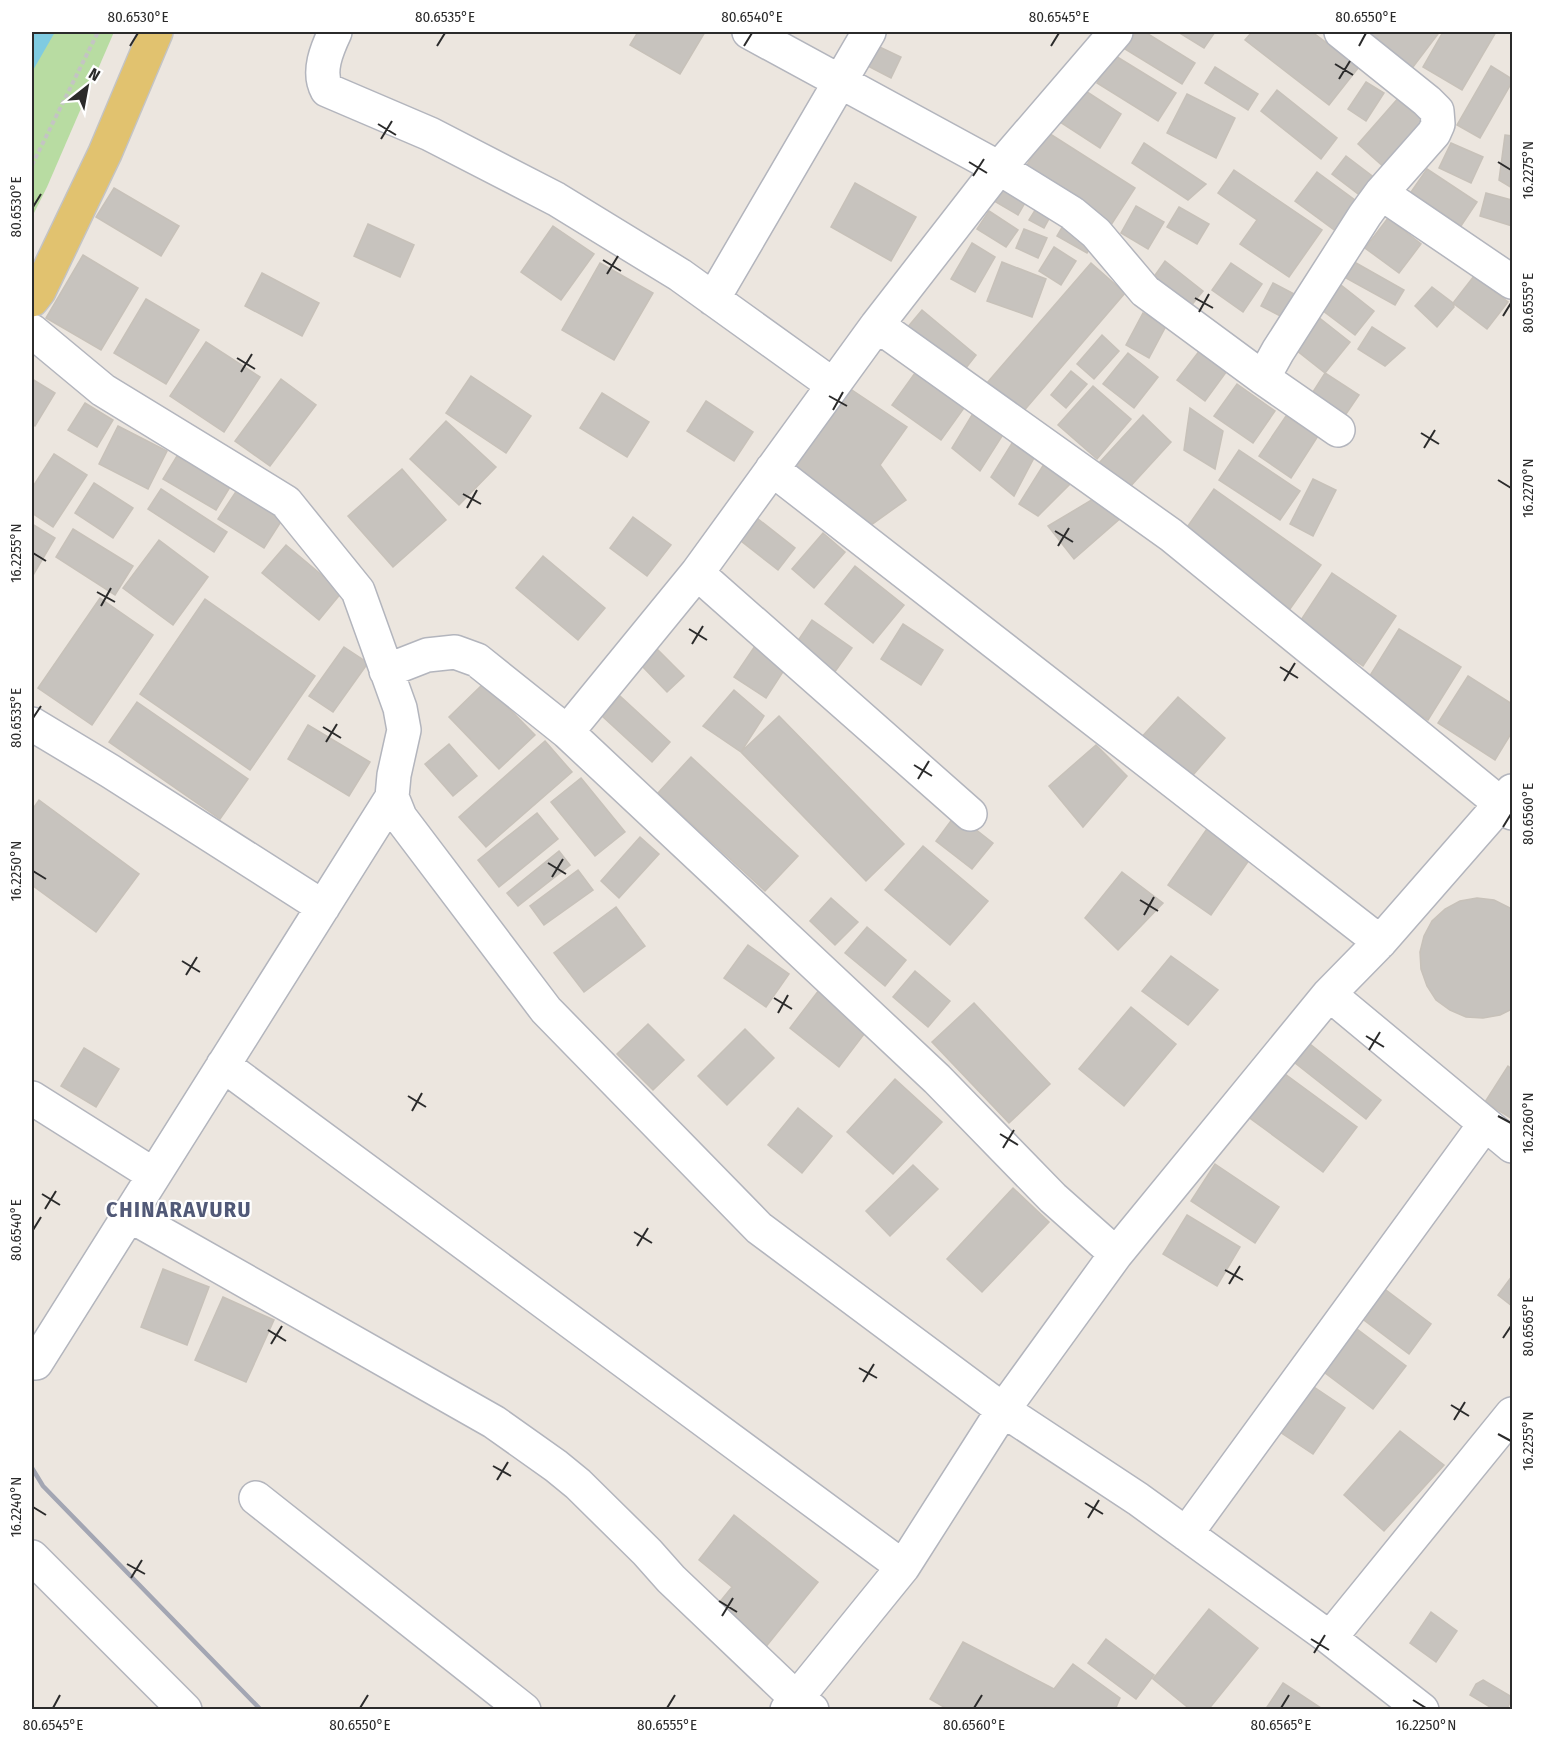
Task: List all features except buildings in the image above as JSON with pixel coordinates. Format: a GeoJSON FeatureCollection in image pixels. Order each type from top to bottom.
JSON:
{"type":"FeatureCollection","features":[{"type":"Feature","properties":{"kind":"main road"},"geometry":{"type":"LineString","coordinates":[[32,300],[39,291],[105,153],[156,32]]}},
{"type":"Feature","properties":{"kind":"street"},"geometry":{"type":"LineString","coordinates":[[335,32],[329,45],[322,75],[327,90],[430,134],[556,199],[680,275],[833,386]]}},
{"type":"Feature","properties":{"kind":"street"},"geometry":{"type":"LineString","coordinates":[[749,32],[999,168],[1072,213],[1096,233],[1145,291],[1338,430]]}},
{"type":"Feature","properties":{"kind":"street"},"geometry":{"type":"LineString","coordinates":[[713,298],[869,32]]}},
{"type":"Feature","properties":{"kind":"street"},"geometry":{"type":"LineString","coordinates":[[567,732],[697,573],[878,325],[999,168],[1116,32]]}},
{"type":"Feature","properties":{"kind":"street"},"geometry":{"type":"LineString","coordinates":[[1263,378],[1381,193],[1434,133],[1438,123],[1437,111],[1341,32]]}},
{"type":"Feature","properties":{"kind":"street"},"geometry":{"type":"LineString","coordinates":[[1381,193],[1512,282]]}},
{"type":"Feature","properties":{"kind":"street"},"geometry":{"type":"LineString","coordinates":[[129,1215],[494,1422],[547,1459],[578,1484],[798,1706],[903,1567],[1003,1410],[1116,1254],[1329,994],[1509,803],[1171,535],[878,325]]}},
{"type":"Feature","properties":{"kind":"street"},"geometry":{"type":"LineString","coordinates":[[32,331],[103,390],[286,502],[358,591],[387,671],[400,708],[404,730],[394,775],[392,797],[400,817],[546,1010],[759,1228],[1003,1410],[1138,1499],[1330,1638],[1422,1710]]}},
{"type":"Feature","properties":{"kind":"street"},"geometry":{"type":"LineString","coordinates":[[772,469],[1380,942]]}},
{"type":"Feature","properties":{"kind":"street"},"geometry":{"type":"LineString","coordinates":[[697,573],[970,814]]}},
{"type":"Feature","properties":{"kind":"street"},"geometry":{"type":"LineString","coordinates":[[387,671],[427,655],[455,652],[477,660],[567,732],[938,1079],[1053,1198],[1116,1254]]}},
{"type":"Feature","properties":{"kind":"street"},"geometry":{"type":"LineString","coordinates":[[32,724],[110,771],[322,907]]}},
{"type":"Feature","properties":{"kind":"street"},"geometry":{"type":"LineString","coordinates":[[36,1363],[392,797]]}},
{"type":"Feature","properties":{"kind":"street"},"geometry":{"type":"LineString","coordinates":[[1329,994],[1512,1146]]}},
{"type":"Feature","properties":{"kind":"street"},"geometry":{"type":"LineString","coordinates":[[223,1065],[903,1567]]}},
{"type":"Feature","properties":{"kind":"street"},"geometry":{"type":"LineString","coordinates":[[32,1098],[154,1175]]}},
{"type":"Feature","properties":{"kind":"street"},"geometry":{"type":"LineString","coordinates":[[1186,1534],[1485,1124]]}},
{"type":"Feature","properties":{"kind":"street"},"geometry":{"type":"LineString","coordinates":[[1330,1638],[1512,1414]]}},
{"type":"Feature","properties":{"kind":"street"},"geometry":{"type":"LineString","coordinates":[[256,1498],[524,1710]]}},
{"type":"Feature","properties":{"kind":"street"},"geometry":{"type":"LineString","coordinates":[[32,1557],[185,1710]]}},
{"type":"Feature","properties":{"kind":"path"},"geometry":{"type":"LineString","coordinates":[[32,165],[98,32]]}},
{"type":"Feature","properties":{"kind":"green space"},"geometry":{"type":"Polygon","coordinates":[[[32,32],[114,32],[32,217],[32,32]]]}},
{"type":"Feature","properties":{"kind":"water"},"geometry":{"type":"Polygon","coordinates":[[[32,32],[55,32],[32,72],[32,32]]]}},
{"type":"Feature","properties":{"kind":"railway"},"geometry":{"type":"LineString","coordinates":[[32,1468],[43,1486],[261,1710]]}},
{"type":"Feature","properties":{"kind":"district","name":"CHINARAVURU"},"geometry":{"type":"Point","coordinates":[179,1209]}}]}
